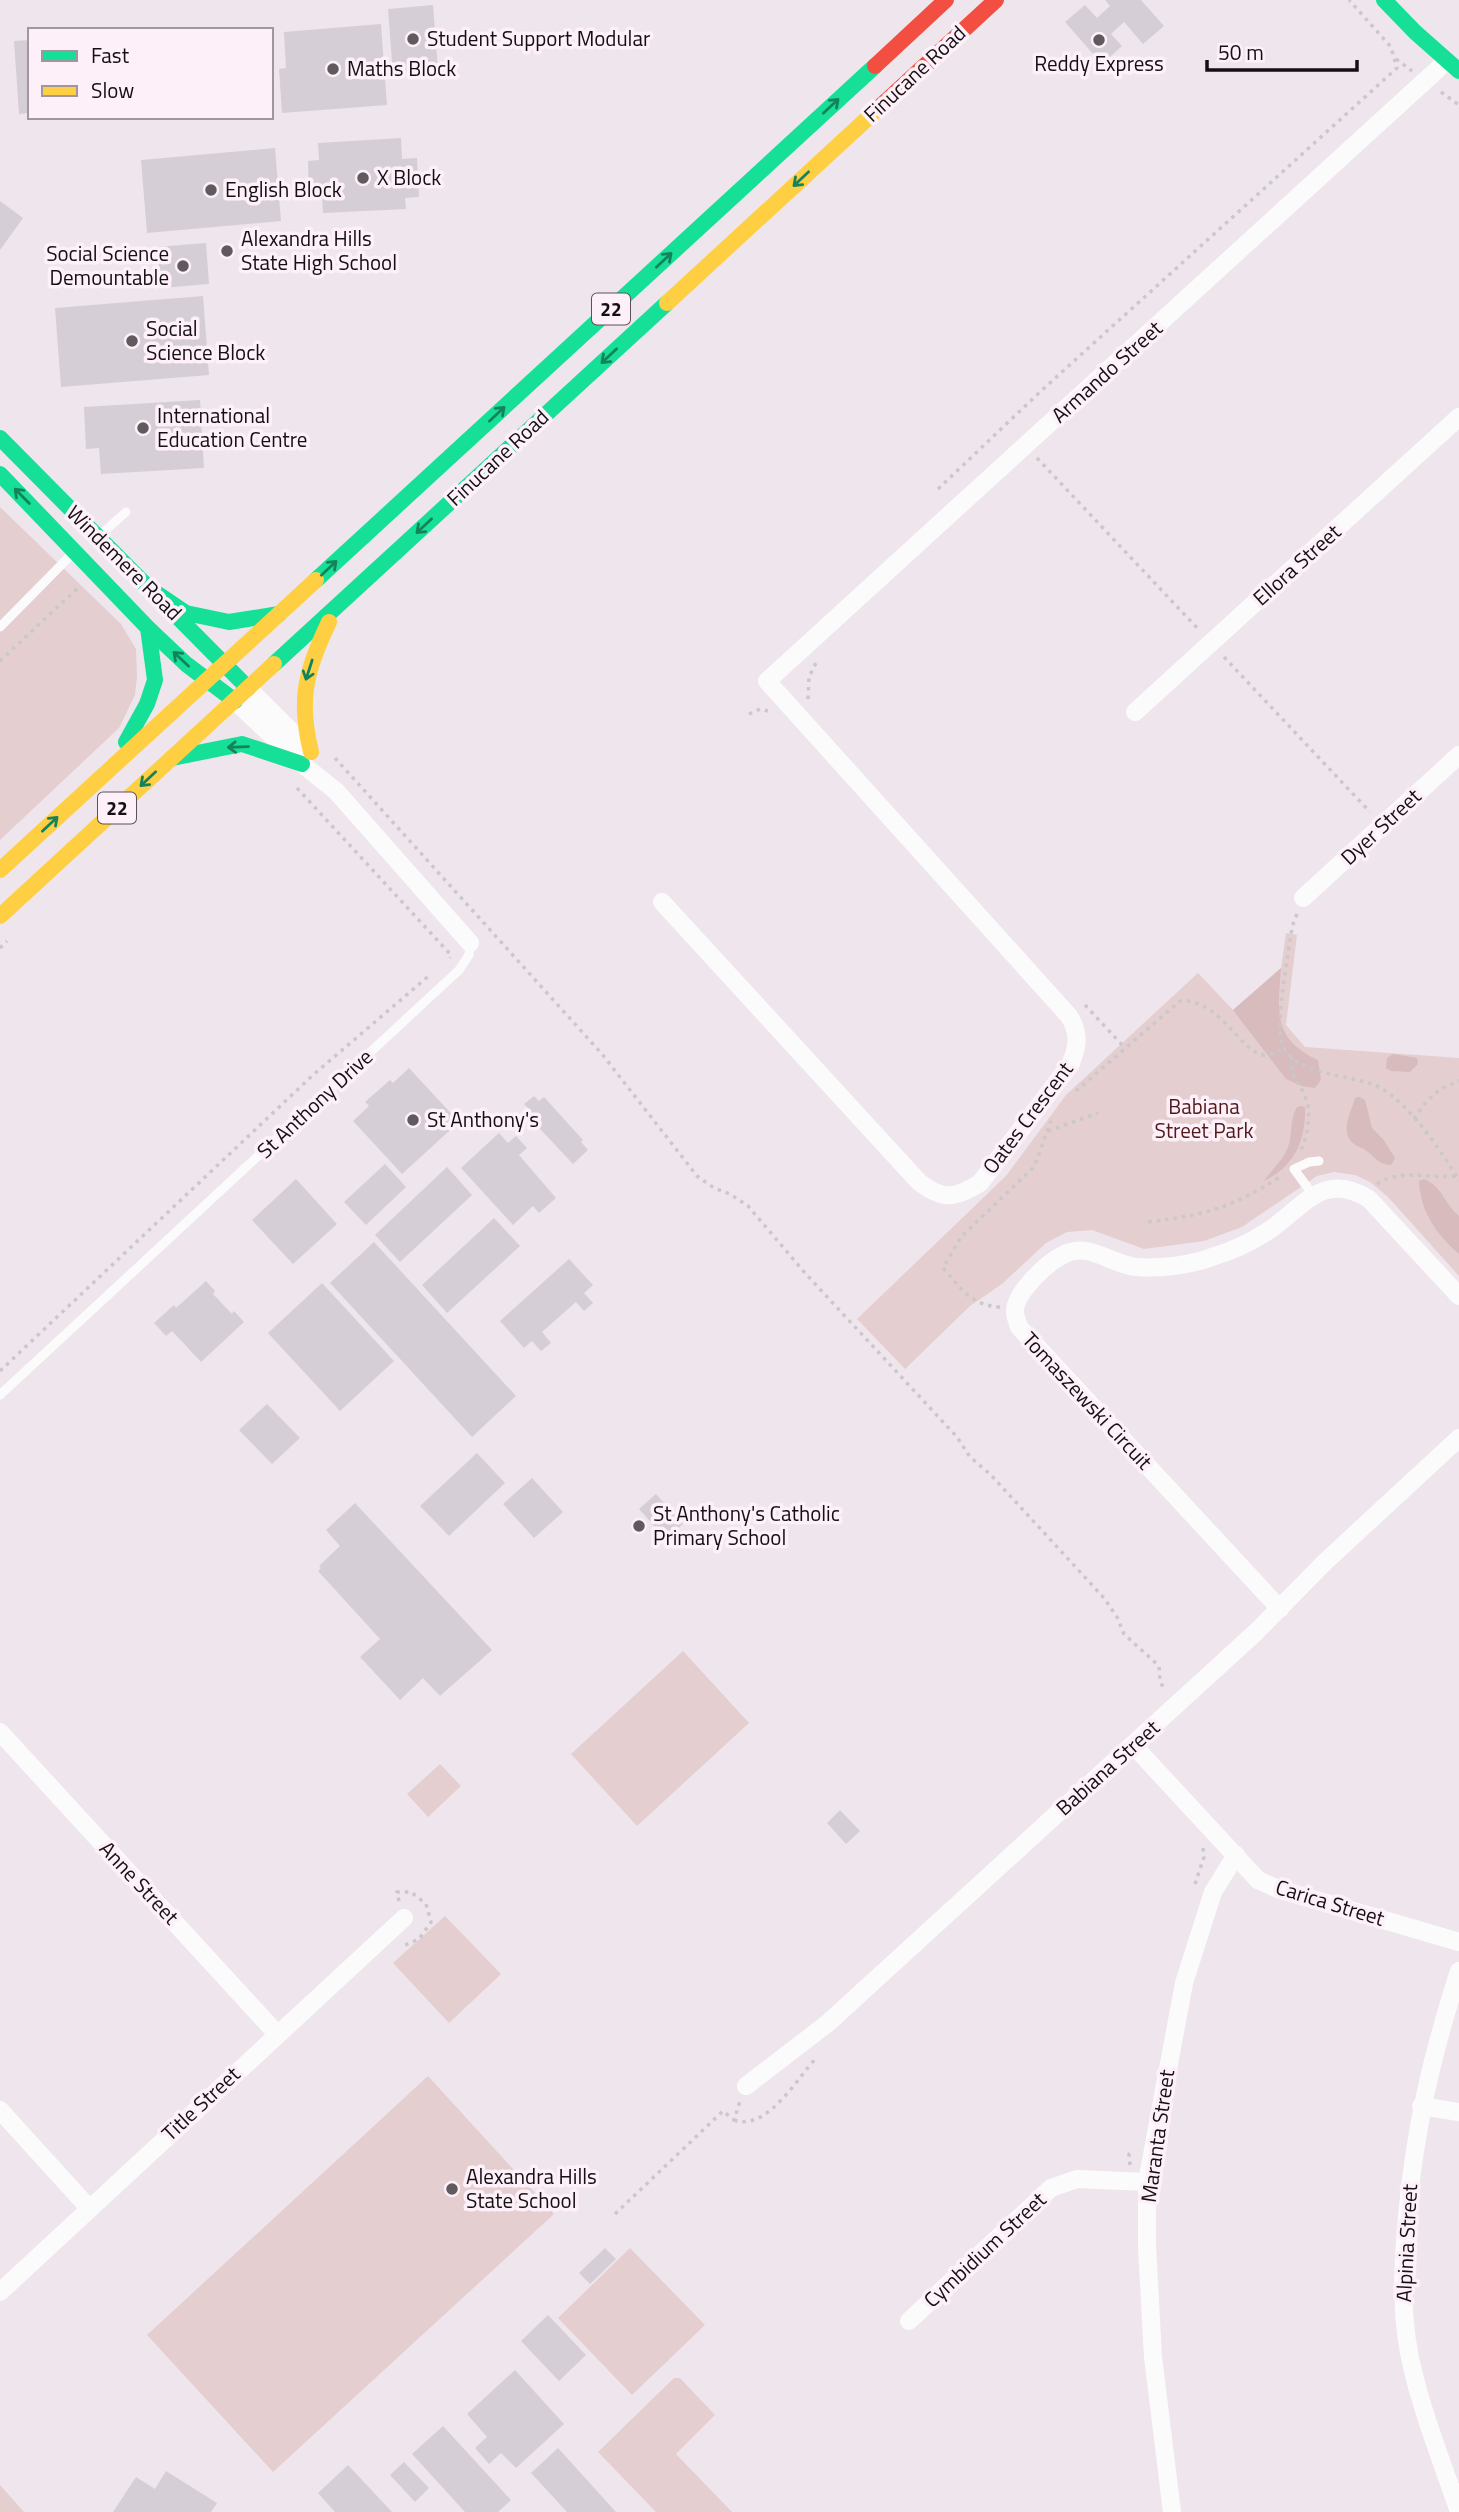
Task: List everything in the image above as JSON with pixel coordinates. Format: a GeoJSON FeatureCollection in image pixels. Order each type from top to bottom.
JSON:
{"type":"FeatureCollection","features":[{"type":"Feature","properties":{"kind":"main road","name":"Finucane Road"},"geometry":{"type":"LineString","coordinates":[[0,870],[946,0]]}},
{"type":"Feature","properties":{"kind":"main road","name":"Finucane Road"},"geometry":{"type":"LineString","coordinates":[[0,916],[996,0]]}},
{"type":"Feature","properties":{"kind":"main road"},"geometry":{"type":"LineString","coordinates":[[1384,0],[1452,65]]}},
{"type":"Feature","properties":{"kind":"main road","name":"Windemere Road"},"geometry":{"type":"LineString","coordinates":[[0,438],[158,594],[225,665],[242,694]]}},
{"type":"Feature","properties":{"kind":"main road","name":"Windemere Road"},"geometry":{"type":"LineString","coordinates":[[0,474],[186,664],[207,681],[242,694]]}},
{"type":"Feature","properties":{"kind":"main road"},"geometry":{"type":"LineString","coordinates":[[158,594],[186,613],[229,622],[279,614]]}},
{"type":"Feature","properties":{"kind":"main road"},"geometry":{"type":"LineString","coordinates":[[171,758],[242,744],[307,758],[303,691],[307,674],[336,608]]}},
{"type":"Feature","properties":{"kind":"main road"},"geometry":{"type":"LineString","coordinates":[[111,768],[147,705],[155,681],[148,628]]}},
{"type":"Feature","properties":{"kind":"street","name":"Armando Street"},"geometry":{"type":"LineString","coordinates":[[768,681],[1438,69],[1452,65]]}},
{"type":"Feature","properties":{"kind":"street","name":"Ellora Street"},"geometry":{"type":"LineString","coordinates":[[1135,712],[1459,417]]}},
{"type":"Feature","properties":{"kind":"street","name":"Oates Crescent"},"geometry":{"type":"LineString","coordinates":[[662,902],[909,1172],[931,1191],[947,1196],[964,1194],[980,1183],[1070,1065],[1076,1052],[1077,1039],[1076,1028],[1069,1016],[768,681]]}},
{"type":"Feature","properties":{"kind":"street","name":"St Anthony Drive"},"geometry":{"type":"LineString","coordinates":[[242,694],[307,758],[470,943]]}},
{"type":"Feature","properties":{"kind":"street","name":"Dyer Street"},"geometry":{"type":"LineString","coordinates":[[1303,898],[1459,755]]}},
{"type":"Feature","properties":{"kind":"street","name":"Tomaszewski Circuit"},"geometry":{"type":"LineString","coordinates":[[1280,1609],[1019,1327],[1015,1308],[1025,1288],[1058,1257],[1073,1250],[1089,1250],[1121,1264],[1136,1267],[1169,1266],[1209,1259],[1241,1247],[1269,1230],[1313,1195],[1327,1188],[1356,1191],[1366,1197]]}},
{"type":"Feature","properties":{"kind":"street"},"geometry":{"type":"LineString","coordinates":[[1366,1197],[1459,1296]]}},
{"type":"Feature","properties":{"kind":"street","name":"Babiana Street"},"geometry":{"type":"LineString","coordinates":[[746,2086],[828,2023],[1280,1609],[1325,1562],[1459,1438]]}},
{"type":"Feature","properties":{"kind":"street","name":"Anne Street"},"geometry":{"type":"LineString","coordinates":[[0,1732],[277,2034]]}},
{"type":"Feature","properties":{"kind":"street","name":"Carica Street"},"geometry":{"type":"LineString","coordinates":[[1133,1745],[1258,1880],[1278,1889],[1459,1942]]}},
{"type":"Feature","properties":{"kind":"street","name":"Maranta Street"},"geometry":{"type":"LineString","coordinates":[[1172,2512],[1153,2357],[1147,2246],[1138,2182],[1184,1983],[1213,1892],[1236,1855]]}},
{"type":"Feature","properties":{"kind":"street","name":"Title Street"},"geometry":{"type":"LineString","coordinates":[[0,2292],[404,1918]]}},
{"type":"Feature","properties":{"kind":"street","name":"Alpinia Street"},"geometry":{"type":"LineString","coordinates":[[1459,1971],[1437,2039],[1421,2106],[1403,2256],[1403,2311],[1413,2374],[1459,2512]]}},
{"type":"Feature","properties":{"kind":"street"},"geometry":{"type":"LineString","coordinates":[[1421,2106],[1459,2112]]}},
{"type":"Feature","properties":{"kind":"street"},"geometry":{"type":"LineString","coordinates":[[0,2110],[89,2208]]}},
{"type":"Feature","properties":{"kind":"street","name":"Cymbidium Street"},"geometry":{"type":"LineString","coordinates":[[909,2321],[1051,2189],[1076,2179],[1138,2182]]}},
{"type":"Feature","properties":{"kind":"lane"},"geometry":{"type":"LineString","coordinates":[[98,537],[126,512]]}},
{"type":"Feature","properties":{"kind":"lane"},"geometry":{"type":"LineString","coordinates":[[0,627],[75,550]]}},
{"type":"Feature","properties":{"kind":"lane","name":"St Anthony Drive"},"geometry":{"type":"LineString","coordinates":[[0,1395],[459,971],[470,955],[470,943]]}},
{"type":"Feature","properties":{"kind":"lane"},"geometry":{"type":"LineString","coordinates":[[1313,1195],[1294,1169],[1319,1161]]}},
{"type":"Feature","properties":{"kind":"path"},"geometry":{"type":"LineString","coordinates":[[938,489],[1041,391],[1397,68],[1391,47],[1349,0]]}},
{"type":"Feature","properties":{"kind":"path"},"geometry":{"type":"LineString","coordinates":[[0,662],[94,571]]}},
{"type":"Feature","properties":{"kind":"path"},"geometry":{"type":"LineString","coordinates":[[811,708],[807,697],[809,677],[818,658]]}},
{"type":"Feature","properties":{"kind":"path"},"geometry":{"type":"LineString","coordinates":[[334,756],[602,1054],[697,1177],[748,1206],[805,1273],[957,1437],[970,1457],[990,1474],[1104,1598],[1118,1617],[1124,1634],[1159,1666],[1160,1681],[1167,1696]]}},
{"type":"Feature","properties":{"kind":"path"},"geometry":{"type":"LineString","coordinates":[[293,783],[451,955],[450,958]]}},
{"type":"Feature","properties":{"kind":"path"},"geometry":{"type":"LineString","coordinates":[[1303,898],[1292,927],[1282,1007],[1281,1040],[1284,1049],[1292,1057],[1312,1068],[1366,1082],[1393,1097],[1447,1160],[1459,1181]]}},
{"type":"Feature","properties":{"kind":"path"},"geometry":{"type":"LineString","coordinates":[[0,948],[10,938]]}},
{"type":"Feature","properties":{"kind":"path"},"geometry":{"type":"LineString","coordinates":[[0,1371],[313,1074],[439,967]]}},
{"type":"Feature","properties":{"kind":"path"},"geometry":{"type":"LineString","coordinates":[[1079,998],[1126,1048]]}},
{"type":"Feature","properties":{"kind":"path"},"geometry":{"type":"LineString","coordinates":[[1075,1092],[1180,1001],[1189,1000],[1226,1023],[1255,1053],[1266,1056],[1284,1049]]}},
{"type":"Feature","properties":{"kind":"path"},"geometry":{"type":"LineString","coordinates":[[1148,1222],[1209,1213],[1259,1191],[1294,1169],[1307,1134],[1308,1118],[1305,1096],[1294,1080],[1291,1069],[1292,1057]]}},
{"type":"Feature","properties":{"kind":"path"},"geometry":{"type":"LineString","coordinates":[[1414,1119],[1427,1099],[1441,1087],[1459,1081]]}},
{"type":"Feature","properties":{"kind":"path"},"geometry":{"type":"LineString","coordinates":[[1048,1131],[1098,1113]]}},
{"type":"Feature","properties":{"kind":"path"},"geometry":{"type":"LineString","coordinates":[[1015,1308],[979,1304],[970,1298],[943,1268],[961,1237],[1034,1167],[1053,1118]]}},
{"type":"Feature","properties":{"kind":"path"},"geometry":{"type":"LineString","coordinates":[[1366,1197],[1372,1187],[1396,1174],[1436,1178],[1456,1176]]}},
{"type":"Feature","properties":{"kind":"path"},"geometry":{"type":"LineString","coordinates":[[1195,1885],[1203,1857],[1203,1846]]}},
{"type":"Feature","properties":{"kind":"path"},"geometry":{"type":"LineString","coordinates":[[615,2214],[723,2111],[741,2122],[769,2113],[821,2053]]}},
{"type":"Feature","properties":{"kind":"path"},"geometry":{"type":"LineString","coordinates":[[734,2120],[746,2086]]}},
{"type":"Feature","properties":{"kind":"path"},"geometry":{"type":"LineString","coordinates":[[1136,2147],[1129,2154],[1138,2182]]}},
{"type":"Feature","properties":{"kind":"green space"},"geometry":{"type":"Polygon","coordinates":[[[0,507],[121,624],[136,649],[137,676],[135,695],[119,728],[0,840],[0,507]]]}},
{"type":"Feature","properties":{"kind":"green space","name":"Babiana Street Park"},"geometry":{"type":"Polygon","coordinates":[[[1286,933],[1297,935],[1286,1025],[1305,1047],[1459,1058],[1459,1276],[1388,1197],[1370,1182],[1355,1175],[1334,1172],[1317,1176],[1242,1227],[1204,1241],[1144,1249],[1092,1230],[1067,1232],[1046,1243],[1002,1284],[970,1306],[905,1369],[857,1319],[1006,1176],[1066,1095],[1198,973],[1233,1010],[1281,968],[1286,933]]]}},
{"type":"Feature","properties":{"kind":"green space"},"geometry":{"type":"Polygon","coordinates":[[[683,1651],[749,1723],[637,1826],[571,1754],[683,1651]]]}},
{"type":"Feature","properties":{"kind":"green space"},"geometry":{"type":"Polygon","coordinates":[[[440,1764],[461,1786],[428,1817],[407,1794],[440,1764]]]}},
{"type":"Feature","properties":{"kind":"green space"},"geometry":{"type":"Polygon","coordinates":[[[445,1916],[501,1974],[449,2023],[393,1963],[445,1916]]]}},
{"type":"Feature","properties":{"kind":"green space"},"geometry":{"type":"Polygon","coordinates":[[[428,2076],[554,2214],[273,2472],[147,2335],[428,2076]]]}},
{"type":"Feature","properties":{"kind":"green space"},"geometry":{"type":"Polygon","coordinates":[[[630,2248],[705,2325],[632,2395],[558,2318],[630,2248]]]}},
{"type":"Feature","properties":{"kind":"green space"},"geometry":{"type":"Polygon","coordinates":[[[674,2378],[680,2378],[715,2415],[676,2454],[732,2512],[656,2512],[598,2452],[674,2378]]]}},
{"type":"Feature","properties":{"kind":"green space"},"geometry":{"type":"Polygon","coordinates":[[[0,2485],[24,2512],[0,2512],[0,2485]]]}},
{"type":"Feature","properties":{"kind":"shaded area"},"geometry":{"type":"Polygon","coordinates":[[[1281,968],[1281,1022],[1292,1043],[1318,1060],[1321,1080],[1315,1088],[1286,1079],[1233,1010],[1281,968]]]}},
{"type":"Feature","properties":{"kind":"shaded area"},"geometry":{"type":"Polygon","coordinates":[[[1393,1054],[1417,1058],[1418,1064],[1410,1072],[1391,1071],[1386,1068],[1387,1058],[1393,1054]]]}},
{"type":"Feature","properties":{"kind":"shaded area"},"geometry":{"type":"Polygon","coordinates":[[[1355,1098],[1365,1100],[1372,1128],[1395,1158],[1391,1165],[1381,1163],[1354,1144],[1347,1134],[1347,1122],[1355,1098]]]}},
{"type":"Feature","properties":{"kind":"shaded area"},"geometry":{"type":"Polygon","coordinates":[[[1297,1107],[1305,1107],[1305,1119],[1297,1151],[1284,1168],[1264,1181],[1286,1152],[1295,1112],[1297,1107]]]}},
{"type":"Feature","properties":{"kind":"shaded area"},"geometry":{"type":"Polygon","coordinates":[[[1424,1179],[1435,1186],[1459,1216],[1459,1254],[1444,1239],[1426,1212],[1419,1181],[1424,1179]]]}},
{"type":"Feature","properties":{"kind":"building"},"geometry":{"type":"Polygon","coordinates":[[[1105,0],[1141,0],[1164,26],[1143,44],[1124,22],[1111,34],[1122,46],[1102,64],[1065,22],[1085,5],[1097,18],[1110,6],[1105,0]]]}},
{"type":"Feature","properties":{"kind":"building","name":"Student Support Modular"},"geometry":{"type":"Polygon","coordinates":[[[433,5],[438,70],[393,74],[388,9],[433,5]]]}},
{"type":"Feature","properties":{"kind":"building","name":"Maths Block"},"geometry":{"type":"Polygon","coordinates":[[[381,24],[387,105],[282,113],[279,69],[286,68],[284,32],[381,24]]]}},
{"type":"Feature","properties":{"kind":"building"},"geometry":{"type":"Polygon","coordinates":[[[28,40],[28,113],[19,114],[14,41],[28,40]]]}},
{"type":"Feature","properties":{"kind":"building","name":"X Block"},"geometry":{"type":"Polygon","coordinates":[[[401,138],[402,159],[417,158],[419,197],[405,198],[406,209],[323,213],[322,196],[309,197],[308,161],[319,160],[318,143],[401,138]]]}},
{"type":"Feature","properties":{"kind":"building","name":"English Block"},"geometry":{"type":"Polygon","coordinates":[[[275,148],[281,221],[147,233],[141,160],[275,148]]]}},
{"type":"Feature","properties":{"kind":"building"},"geometry":{"type":"Polygon","coordinates":[[[0,201],[23,218],[0,250],[0,201]]]}},
{"type":"Feature","properties":{"kind":"building","name":"Social Science Demountable"},"geometry":{"type":"Polygon","coordinates":[[[206,243],[209,284],[161,288],[157,247],[206,243]]]}},
{"type":"Feature","properties":{"kind":"building","name":"Social Science Block"},"geometry":{"type":"Polygon","coordinates":[[[203,296],[209,375],[61,387],[55,308],[203,296]]]}},
{"type":"Feature","properties":{"kind":"building","name":"International Education Centre"},"geometry":{"type":"Polygon","coordinates":[[[200,400],[204,468],[101,474],[99,448],[86,449],[84,407],[200,400]]]}},
{"type":"Feature","properties":{"kind":"building"},"geometry":{"type":"Polygon","coordinates":[[[409,1068],[459,1122],[402,1174],[353,1121],[369,1106],[365,1102],[390,1080],[393,1083],[409,1068]]]}},
{"type":"Feature","properties":{"kind":"building"},"geometry":{"type":"Polygon","coordinates":[[[534,1096],[539,1101],[544,1097],[583,1140],[581,1142],[588,1150],[573,1164],[526,1114],[530,1110],[524,1104],[534,1096]]]}},
{"type":"Feature","properties":{"kind":"building"},"geometry":{"type":"Polygon","coordinates":[[[499,1133],[508,1143],[516,1136],[527,1148],[519,1155],[556,1198],[539,1213],[533,1206],[513,1225],[461,1168],[499,1133]]]}},
{"type":"Feature","properties":{"kind":"building"},"geometry":{"type":"Polygon","coordinates":[[[385,1164],[406,1187],[366,1225],[344,1202],[385,1164]]]}},
{"type":"Feature","properties":{"kind":"building"},"geometry":{"type":"Polygon","coordinates":[[[447,1167],[472,1195],[400,1262],[375,1235],[447,1167]]]}},
{"type":"Feature","properties":{"kind":"building"},"geometry":{"type":"Polygon","coordinates":[[[296,1179],[337,1224],[293,1264],[252,1220],[296,1179]]]}},
{"type":"Feature","properties":{"kind":"building"},"geometry":{"type":"Polygon","coordinates":[[[494,1218],[520,1246],[447,1313],[422,1285],[494,1218]]]}},
{"type":"Feature","properties":{"kind":"building"},"geometry":{"type":"Polygon","coordinates":[[[374,1242],[516,1396],[472,1437],[330,1283],[374,1242]]]}},
{"type":"Feature","properties":{"kind":"building"},"geometry":{"type":"Polygon","coordinates":[[[569,1259],[593,1285],[584,1293],[593,1303],[584,1311],[576,1302],[542,1332],[551,1343],[541,1351],[532,1341],[524,1348],[500,1321],[569,1259]]]}},
{"type":"Feature","properties":{"kind":"building"},"geometry":{"type":"Polygon","coordinates":[[[206,1281],[215,1291],[213,1294],[232,1314],[234,1311],[244,1322],[201,1362],[172,1331],[166,1336],[154,1323],[174,1305],[176,1308],[206,1281]]]}},
{"type":"Feature","properties":{"kind":"building"},"geometry":{"type":"Polygon","coordinates":[[[322,1283],[394,1361],[340,1411],[268,1333],[322,1283]]]}},
{"type":"Feature","properties":{"kind":"building"},"geometry":{"type":"Polygon","coordinates":[[[267,1404],[300,1438],[272,1464],[239,1430],[267,1404]]]}},
{"type":"Feature","properties":{"kind":"building"},"geometry":{"type":"Polygon","coordinates":[[[477,1453],[505,1483],[449,1536],[420,1506],[477,1453]]]}},
{"type":"Feature","properties":{"kind":"building"},"geometry":{"type":"Polygon","coordinates":[[[532,1478],[563,1512],[534,1538],[503,1504],[532,1478]]]}},
{"type":"Feature","properties":{"kind":"building"},"geometry":{"type":"Polygon","coordinates":[[[656,1494],[683,1524],[666,1539],[639,1509],[656,1494]]]}},
{"type":"Feature","properties":{"kind":"building"},"geometry":{"type":"Polygon","coordinates":[[[355,1503],[492,1650],[440,1696],[423,1678],[400,1700],[360,1657],[380,1639],[318,1571],[321,1568],[319,1566],[340,1546],[326,1530],[355,1503]]]}},
{"type":"Feature","properties":{"kind":"building"},"geometry":{"type":"Polygon","coordinates":[[[840,1810],[860,1831],[846,1844],[827,1823],[840,1810]]]}},
{"type":"Feature","properties":{"kind":"building"},"geometry":{"type":"Polygon","coordinates":[[[605,2248],[616,2259],[590,2284],[579,2273],[605,2248]]]}},
{"type":"Feature","properties":{"kind":"building"},"geometry":{"type":"Polygon","coordinates":[[[548,2315],[586,2355],[559,2381],[521,2341],[548,2315]]]}},
{"type":"Feature","properties":{"kind":"building"},"geometry":{"type":"Polygon","coordinates":[[[515,2370],[564,2424],[516,2468],[501,2453],[489,2464],[475,2448],[487,2437],[467,2414],[515,2370]]]}},
{"type":"Feature","properties":{"kind":"building"},"geometry":{"type":"Polygon","coordinates":[[[443,2426],[511,2500],[498,2512],[465,2512],[412,2454],[443,2426]]]}},
{"type":"Feature","properties":{"kind":"building"},"geometry":{"type":"Polygon","coordinates":[[[558,2448],[616,2512],[567,2512],[531,2473],[558,2448]]]}},
{"type":"Feature","properties":{"kind":"building"},"geometry":{"type":"Polygon","coordinates":[[[404,2462],[429,2488],[415,2502],[390,2475],[404,2462]]]}},
{"type":"Feature","properties":{"kind":"building"},"geometry":{"type":"Polygon","coordinates":[[[348,2465],[392,2512],[335,2512],[318,2493],[348,2465]]]}},
{"type":"Feature","properties":{"kind":"building"},"geometry":{"type":"Polygon","coordinates":[[[166,2471],[217,2503],[211,2512],[113,2512],[136,2477],[155,2489],[166,2471]]]}},
{"type":"Feature","properties":{"kind":"traffic: fast"},"geometry":{"type":"LineString","coordinates":[[1384,0],[1459,71]]}},
{"type":"Feature","properties":{"kind":"traffic: fast"},"geometry":{"type":"LineString","coordinates":[[316,580],[875,66]]}},
{"type":"Feature","properties":{"kind":"traffic: fast"},"geometry":{"type":"LineString","coordinates":[[274,664],[667,303]]}},
{"type":"Feature","properties":{"kind":"traffic: fast"},"geometry":{"type":"LineString","coordinates":[[0,438],[248,688]]}},
{"type":"Feature","properties":{"kind":"traffic: fast"},"geometry":{"type":"LineString","coordinates":[[0,474],[148,628],[186,664],[235,701]]}},
{"type":"Feature","properties":{"kind":"traffic: fast"},"geometry":{"type":"LineString","coordinates":[[158,594],[186,613],[229,622],[279,614]]}},
{"type":"Feature","properties":{"kind":"traffic: fast"},"geometry":{"type":"LineString","coordinates":[[126,742],[147,704],[155,680],[148,628]]}},
{"type":"Feature","properties":{"kind":"traffic: fast"},"geometry":{"type":"LineString","coordinates":[[172,758],[242,744],[302,764]]}},
{"type":"Feature","properties":{"kind":"traffic: slow"},"geometry":{"type":"LineString","coordinates":[[667,303],[882,105]]}},
{"type":"Feature","properties":{"kind":"traffic: slow"},"geometry":{"type":"LineString","coordinates":[[0,870],[316,580]]}},
{"type":"Feature","properties":{"kind":"traffic: slow"},"geometry":{"type":"LineString","coordinates":[[311,752],[305,716],[306,685],[329,622]]}},
{"type":"Feature","properties":{"kind":"traffic: slow"},"geometry":{"type":"LineString","coordinates":[[0,916],[274,664]]}},
{"type":"Feature","properties":{"kind":"traffic: jam"},"geometry":{"type":"LineString","coordinates":[[875,66],[946,0]]}},
{"type":"Feature","properties":{"kind":"traffic: jam"},"geometry":{"type":"LineString","coordinates":[[882,105],[996,0]]}},
{"type":"Feature","properties":{"kind":"place","name":"Student Support Modular"},"geometry":{"type":"Point","coordinates":[413,39]}},
{"type":"Feature","properties":{"kind":"place","name":"Reddy Express"},"geometry":{"type":"Point","coordinates":[1099,40]}},
{"type":"Feature","properties":{"kind":"place","name":"Maths Block"},"geometry":{"type":"Point","coordinates":[333,69]}},
{"type":"Feature","properties":{"kind":"place","name":"X Block"},"geometry":{"type":"Point","coordinates":[363,178]}},
{"type":"Feature","properties":{"kind":"place","name":"English Block"},"geometry":{"type":"Point","coordinates":[211,190]}},
{"type":"Feature","properties":{"kind":"place","name":"Alexandra Hills State High School"},"geometry":{"type":"Point","coordinates":[227,251]}},
{"type":"Feature","properties":{"kind":"place","name":"Social Science Demountable"},"geometry":{"type":"Point","coordinates":[183,266]}},
{"type":"Feature","properties":{"kind":"place","name":"Social Science Block"},"geometry":{"type":"Point","coordinates":[132,341]}},
{"type":"Feature","properties":{"kind":"place","name":"International Education Centre"},"geometry":{"type":"Point","coordinates":[143,428]}},
{"type":"Feature","properties":{"kind":"place","name":"St Anthony's"},"geometry":{"type":"Point","coordinates":[413,1120]}},
{"type":"Feature","properties":{"kind":"place","name":"St Anthony's Catholic Primary School"},"geometry":{"type":"Point","coordinates":[639,1526]}},
{"type":"Feature","properties":{"kind":"place","name":"Alexandra Hills State School"},"geometry":{"type":"Point","coordinates":[452,2189]}}]}
